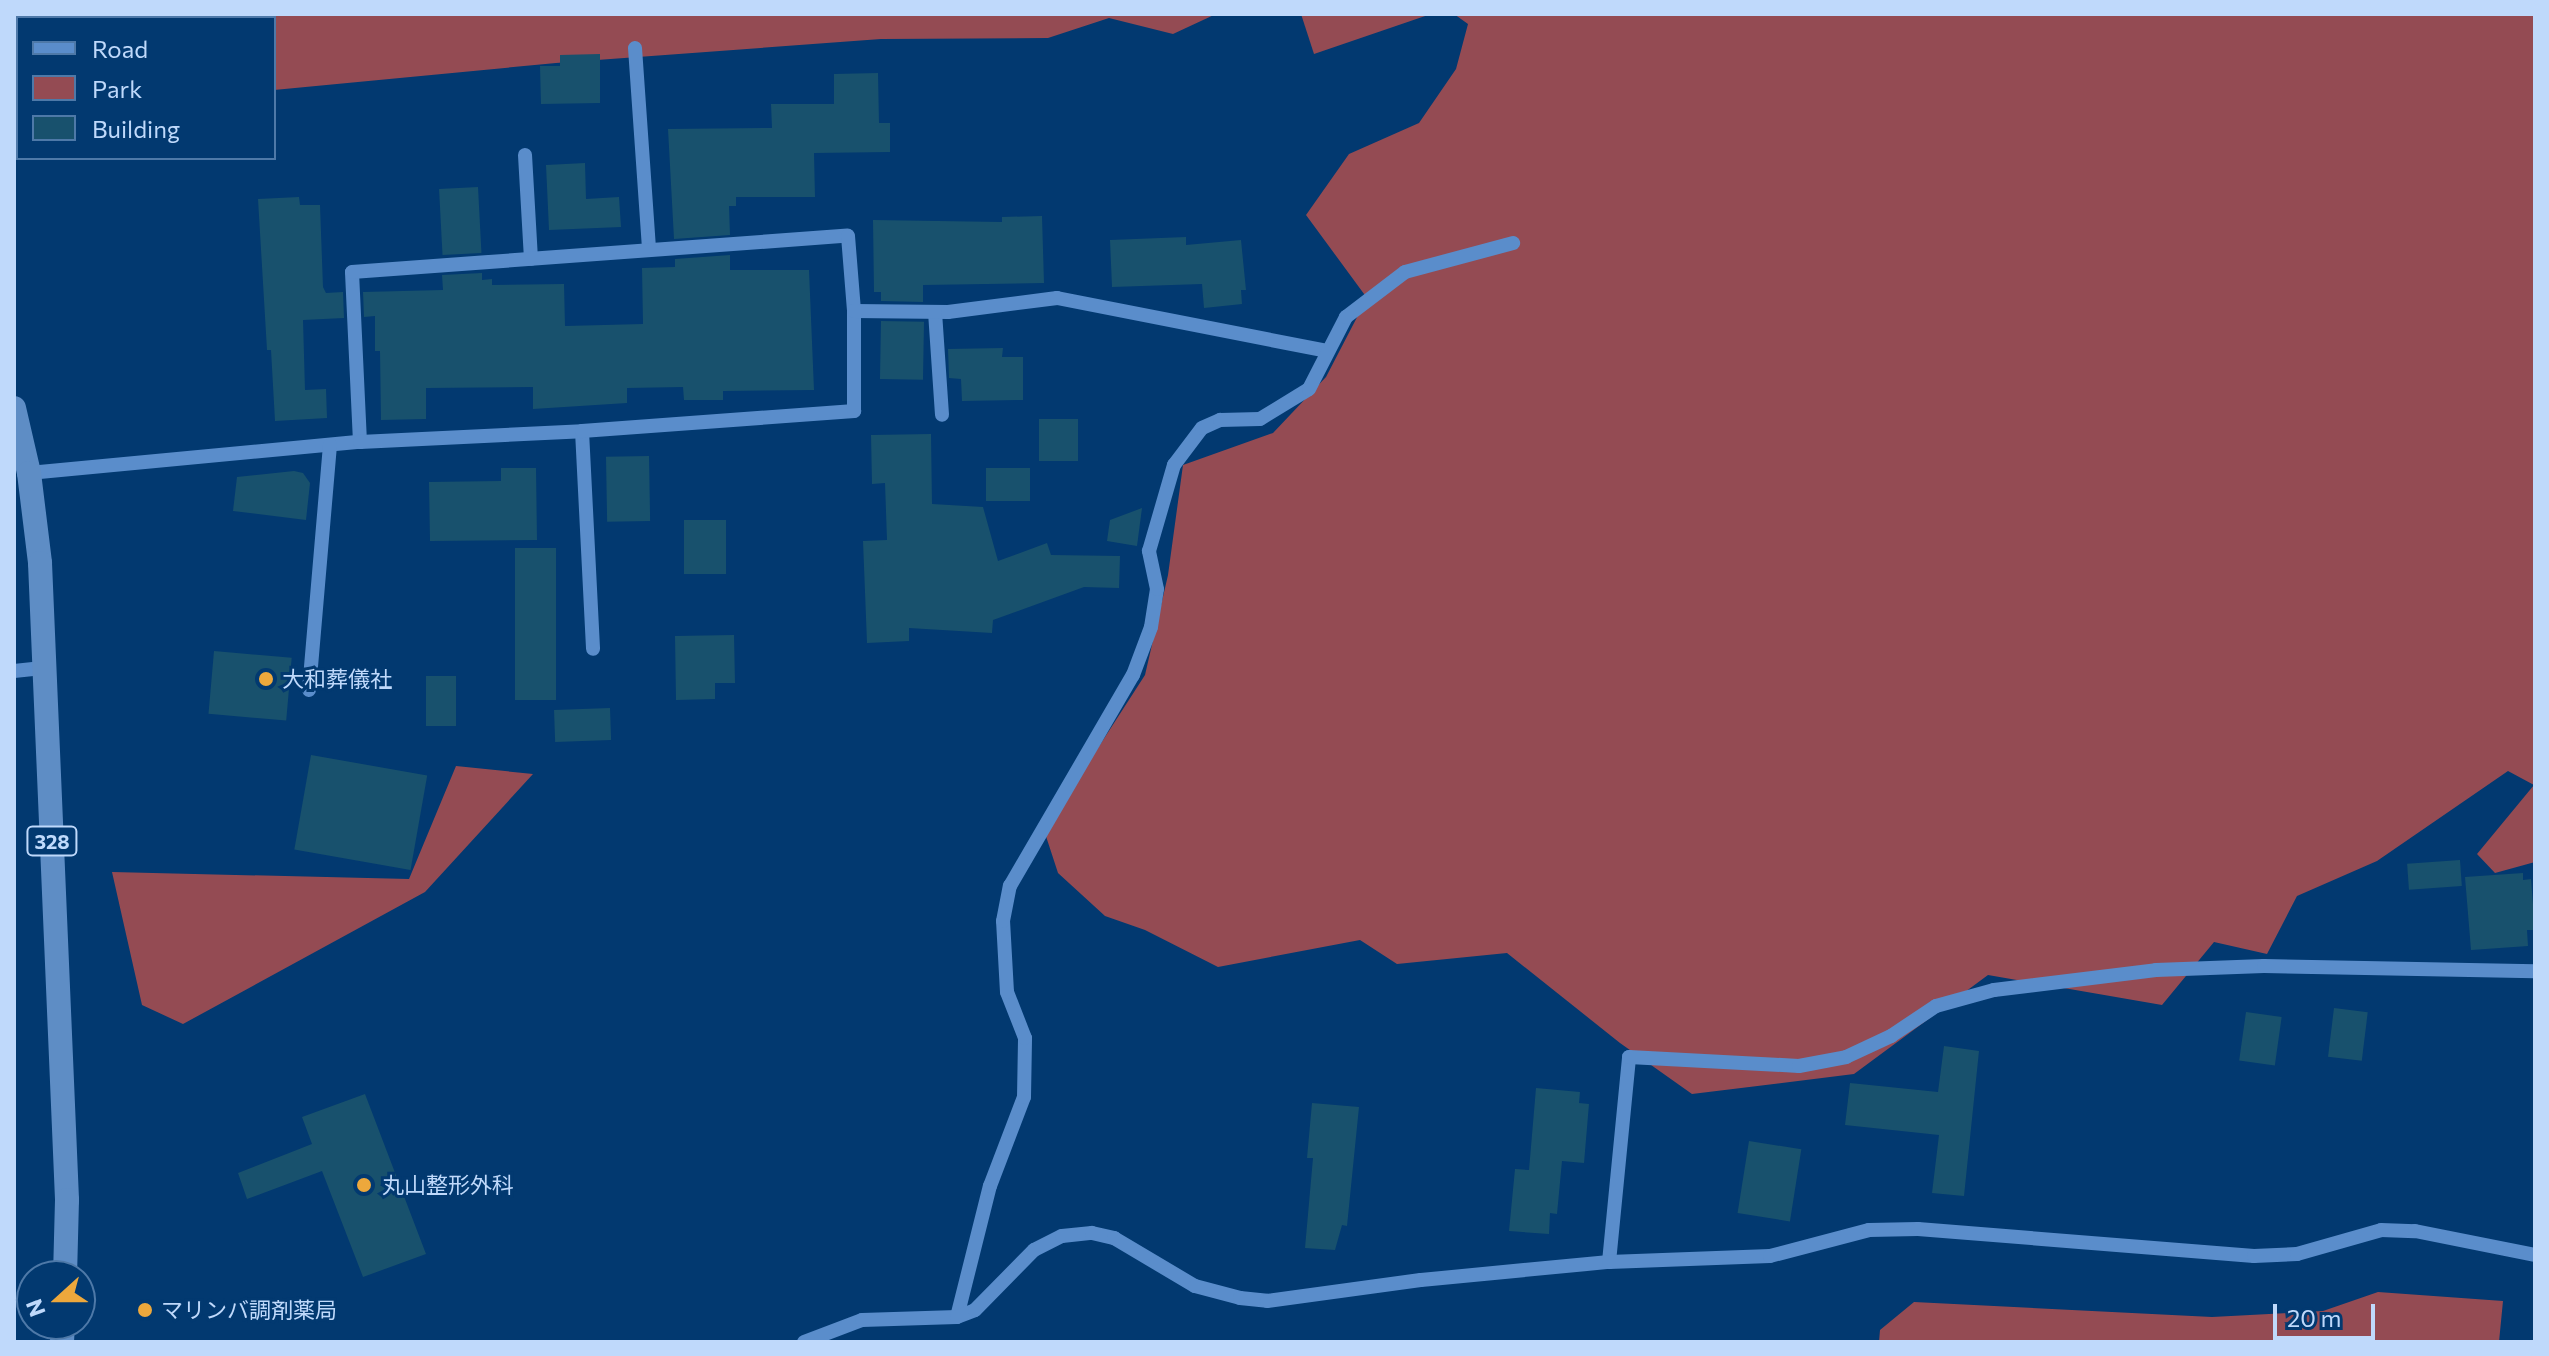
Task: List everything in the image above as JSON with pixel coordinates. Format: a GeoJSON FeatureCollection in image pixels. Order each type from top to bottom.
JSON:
{"type":"FeatureCollection","features":[{"type":"Feature","properties":{"kind":"highway","name":"328"},"geometry":{"type":"LineString","coordinates":[[14,408],[29,473],[40,563],[67,1200],[65,1260]]}},
{"type":"Feature","properties":{"kind":"street"},"geometry":{"type":"LineString","coordinates":[[635,48],[649,250]]}},
{"type":"Feature","properties":{"kind":"street"},"geometry":{"type":"LineString","coordinates":[[525,155],[531,259]]}},
{"type":"Feature","properties":{"kind":"street"},"geometry":{"type":"LineString","coordinates":[[29,473],[360,442],[582,431],[854,411],[854,311],[848,236],[352,272],[360,442]]}},
{"type":"Feature","properties":{"kind":"street"},"geometry":{"type":"LineString","coordinates":[[957,1317],[990,1186],[1024,1097],[1025,1038],[1007,992],[1003,921],[1010,886],[1133,675],[1151,627],[1157,589],[1149,551],[1174,465],[1202,428],[1220,420],[1260,419],[1309,389],[1346,317],[1405,272],[1513,243]]}},
{"type":"Feature","properties":{"kind":"street"},"geometry":{"type":"LineString","coordinates":[[854,311],[935,312],[1057,298],[1327,351]]}},
{"type":"Feature","properties":{"kind":"street"},"geometry":{"type":"LineString","coordinates":[[935,312],[942,415]]}},
{"type":"Feature","properties":{"kind":"street"},"geometry":{"type":"LineString","coordinates":[[582,431],[593,649]]}},
{"type":"Feature","properties":{"kind":"street"},"geometry":{"type":"LineString","coordinates":[[309,690],[330,445]]}},
{"type":"Feature","properties":{"kind":"street"},"geometry":{"type":"LineString","coordinates":[[16,670],[45,668]]}},
{"type":"Feature","properties":{"kind":"street"},"geometry":{"type":"LineString","coordinates":[[1609,1262],[1629,1057],[1799,1066],[1846,1057],[1891,1036],[1936,1006],[1994,990],[2156,970],[2264,966],[2535,971]]}},
{"type":"Feature","properties":{"kind":"street"},"geometry":{"type":"LineString","coordinates":[[804,1342],[862,1320],[957,1317],[975,1310],[1034,1250],[1062,1236],[1077,1234],[1114,1238],[1195,1286],[1240,1298],[1267,1301],[1421,1280],[1609,1262],[1770,1256],[1869,1230],[1918,1229],[2254,1256],[2297,1254],[2381,1230],[2415,1231],[2535,1255]]}},
{"type":"Feature","properties":{"kind":"green space"},"geometry":{"type":"Polygon","coordinates":[[[14,14],[1216,14],[1173,34],[1109,18],[1048,38],[881,39],[556,63],[276,90],[276,16],[16,16],[14,74],[14,14]]]}},
{"type":"Feature","properties":{"kind":"green space"},"geometry":{"type":"Polygon","coordinates":[[[1301,14],[1431,14],[1314,54],[1301,14]]]}},
{"type":"Feature","properties":{"kind":"green space"},"geometry":{"type":"Polygon","coordinates":[[[1454,14],[2535,14],[2535,862],[2495,873],[2477,854],[2534,785],[2508,771],[2377,861],[2297,896],[2267,954],[2214,942],[2162,1005],[1988,975],[1854,1074],[1692,1094],[1620,1043],[1507,953],[1397,964],[1360,940],[1218,967],[1145,930],[1105,916],[1058,873],[1041,821],[1085,768],[1145,675],[1168,575],[1183,465],[1273,433],[1326,377],[1367,298],[1306,215],[1349,154],[1419,123],[1456,69],[1468,24],[1454,14]]]}},
{"type":"Feature","properties":{"kind":"green space"},"geometry":{"type":"Polygon","coordinates":[[[456,766],[533,774],[425,892],[183,1024],[142,1005],[112,872],[409,879],[456,766]]]}},
{"type":"Feature","properties":{"kind":"green space"},"geometry":{"type":"Polygon","coordinates":[[[2378,1292],[2503,1301],[2499,1342],[1879,1342],[1880,1330],[1914,1302],[2212,1317],[2323,1311],[2378,1292]]]}},
{"type":"Feature","properties":{"kind":"building"},"geometry":{"type":"Polygon","coordinates":[[[600,54],[600,103],[541,104],[540,66],[560,66],[560,55],[600,54]]]}},
{"type":"Feature","properties":{"kind":"building"},"geometry":{"type":"Polygon","coordinates":[[[878,73],[879,123],[890,123],[890,152],[814,153],[815,197],[736,197],[736,206],[729,206],[730,235],[674,239],[668,129],[772,128],[771,104],[834,104],[834,74],[878,73]]]}},
{"type":"Feature","properties":{"kind":"building"},"geometry":{"type":"Polygon","coordinates":[[[585,163],[586,199],[619,197],[621,227],[549,230],[546,165],[585,163]]]}},
{"type":"Feature","properties":{"kind":"building"},"geometry":{"type":"Polygon","coordinates":[[[478,187],[481,253],[443,255],[439,189],[478,187]]]}},
{"type":"Feature","properties":{"kind":"building"},"geometry":{"type":"Polygon","coordinates":[[[299,197],[300,205],[320,205],[323,287],[326,293],[343,292],[344,318],[303,320],[305,390],[326,389],[327,418],[275,421],[271,350],[267,350],[258,199],[299,197]]]}},
{"type":"Feature","properties":{"kind":"building"},"geometry":{"type":"Polygon","coordinates":[[[1042,216],[1044,283],[923,285],[923,302],[881,301],[881,292],[874,292],[873,220],[1002,222],[1002,217],[1042,216]]]}},
{"type":"Feature","properties":{"kind":"building"},"geometry":{"type":"Polygon","coordinates":[[[1186,237],[1186,245],[1241,240],[1246,290],[1241,290],[1242,304],[1204,308],[1202,284],[1112,287],[1110,240],[1186,237]]]}},
{"type":"Feature","properties":{"kind":"building"},"geometry":{"type":"Polygon","coordinates":[[[730,255],[730,270],[809,270],[814,390],[723,391],[723,400],[684,400],[683,387],[627,388],[627,403],[533,409],[533,387],[426,388],[426,419],[381,420],[380,351],[375,351],[375,316],[364,317],[363,292],[443,290],[442,275],[482,273],[482,280],[492,279],[492,285],[564,284],[565,326],[643,324],[642,268],[675,267],[675,259],[730,255]]]}},
{"type":"Feature","properties":{"kind":"building"},"geometry":{"type":"Polygon","coordinates":[[[881,321],[924,322],[923,380],[880,379],[881,321]]]}},
{"type":"Feature","properties":{"kind":"building"},"geometry":{"type":"Polygon","coordinates":[[[1003,348],[1002,357],[1023,357],[1023,400],[962,401],[961,379],[949,378],[948,349],[1003,348]]]}},
{"type":"Feature","properties":{"kind":"building"},"geometry":{"type":"Polygon","coordinates":[[[1039,419],[1078,419],[1078,461],[1039,461],[1039,419]]]}},
{"type":"Feature","properties":{"kind":"building"},"geometry":{"type":"Polygon","coordinates":[[[931,434],[932,504],[983,507],[998,561],[1047,543],[1051,555],[1120,556],[1119,588],[1084,587],[993,620],[992,633],[909,628],[909,641],[867,643],[863,541],[887,540],[885,483],[872,484],[871,435],[931,434]]]}},
{"type":"Feature","properties":{"kind":"building"},"geometry":{"type":"Polygon","coordinates":[[[649,456],[650,521],[607,522],[606,457],[649,456]]]}},
{"type":"Feature","properties":{"kind":"building"},"geometry":{"type":"Polygon","coordinates":[[[501,468],[536,468],[537,540],[430,541],[429,482],[501,481],[501,468]]]}},
{"type":"Feature","properties":{"kind":"building"},"geometry":{"type":"Polygon","coordinates":[[[986,468],[1030,468],[1030,501],[986,501],[986,468]]]}},
{"type":"Feature","properties":{"kind":"building"},"geometry":{"type":"Polygon","coordinates":[[[294,471],[303,473],[310,483],[306,520],[233,511],[237,477],[294,471]]]}},
{"type":"Feature","properties":{"kind":"building"},"geometry":{"type":"Polygon","coordinates":[[[1142,508],[1137,546],[1107,541],[1110,520],[1142,508]]]}},
{"type":"Feature","properties":{"kind":"building"},"geometry":{"type":"Polygon","coordinates":[[[684,520],[726,520],[726,574],[684,574],[684,520]]]}},
{"type":"Feature","properties":{"kind":"building"},"geometry":{"type":"Polygon","coordinates":[[[515,548],[556,548],[556,700],[515,700],[515,548]]]}},
{"type":"Feature","properties":{"kind":"building"},"geometry":{"type":"Polygon","coordinates":[[[734,635],[735,683],[715,683],[715,699],[676,700],[675,636],[734,635]]]}},
{"type":"Feature","properties":{"kind":"building"},"geometry":{"type":"Polygon","coordinates":[[[214,651],[292,658],[286,721],[209,714],[214,651]]]}},
{"type":"Feature","properties":{"kind":"building"},"geometry":{"type":"Polygon","coordinates":[[[426,676],[456,676],[456,726],[426,726],[426,676]]]}},
{"type":"Feature","properties":{"kind":"building"},"geometry":{"type":"Polygon","coordinates":[[[610,708],[611,740],[555,742],[554,710],[610,708]]]}},
{"type":"Feature","properties":{"kind":"building"},"geometry":{"type":"Polygon","coordinates":[[[311,755],[427,775],[411,870],[294,850],[311,755]]]}},
{"type":"Feature","properties":{"kind":"building"},"geometry":{"type":"Polygon","coordinates":[[[2460,860],[2462,886],[2409,890],[2407,864],[2460,860]]]}},
{"type":"Feature","properties":{"kind":"building"},"geometry":{"type":"Polygon","coordinates":[[[2523,873],[2523,880],[2531,879],[2535,930],[2527,930],[2528,946],[2471,950],[2465,877],[2523,873]]]}},
{"type":"Feature","properties":{"kind":"building"},"geometry":{"type":"Polygon","coordinates":[[[2334,1008],[2368,1012],[2362,1061],[2328,1057],[2334,1008]]]}},
{"type":"Feature","properties":{"kind":"building"},"geometry":{"type":"Polygon","coordinates":[[[2246,1012],[2282,1017],[2275,1066],[2239,1061],[2246,1012]]]}},
{"type":"Feature","properties":{"kind":"building"},"geometry":{"type":"Polygon","coordinates":[[[1944,1046],[1979,1051],[1964,1196],[1932,1193],[1939,1135],[1845,1125],[1850,1083],[1938,1092],[1944,1046]]]}},
{"type":"Feature","properties":{"kind":"building"},"geometry":{"type":"Polygon","coordinates":[[[1536,1088],[1580,1092],[1579,1103],[1589,1104],[1584,1163],[1562,1161],[1557,1214],[1550,1213],[1549,1234],[1509,1231],[1515,1169],[1529,1170],[1536,1088]]]}},
{"type":"Feature","properties":{"kind":"building","name":"丸山整形外科"},"geometry":{"type":"Polygon","coordinates":[[[365,1094],[426,1254],[363,1277],[322,1171],[247,1199],[238,1173],[312,1144],[302,1117],[365,1094]]]}},
{"type":"Feature","properties":{"kind":"building"},"geometry":{"type":"Polygon","coordinates":[[[1312,1103],[1359,1107],[1347,1226],[1342,1225],[1335,1250],[1305,1248],[1313,1158],[1307,1158],[1312,1103]]]}},
{"type":"Feature","properties":{"kind":"building"},"geometry":{"type":"Polygon","coordinates":[[[1749,1141],[1801,1149],[1790,1221],[1738,1213],[1749,1141]]]}},
{"type":"Feature","properties":{"kind":"place","name":"大和葬儀社"},"geometry":{"type":"Point","coordinates":[266,679]}},
{"type":"Feature","properties":{"kind":"place","name":"丸山整形外科"},"geometry":{"type":"Point","coordinates":[364,1185]}},
{"type":"Feature","properties":{"kind":"place","name":"マリンバ調剤薬局"},"geometry":{"type":"Point","coordinates":[145,1310]}}]}
